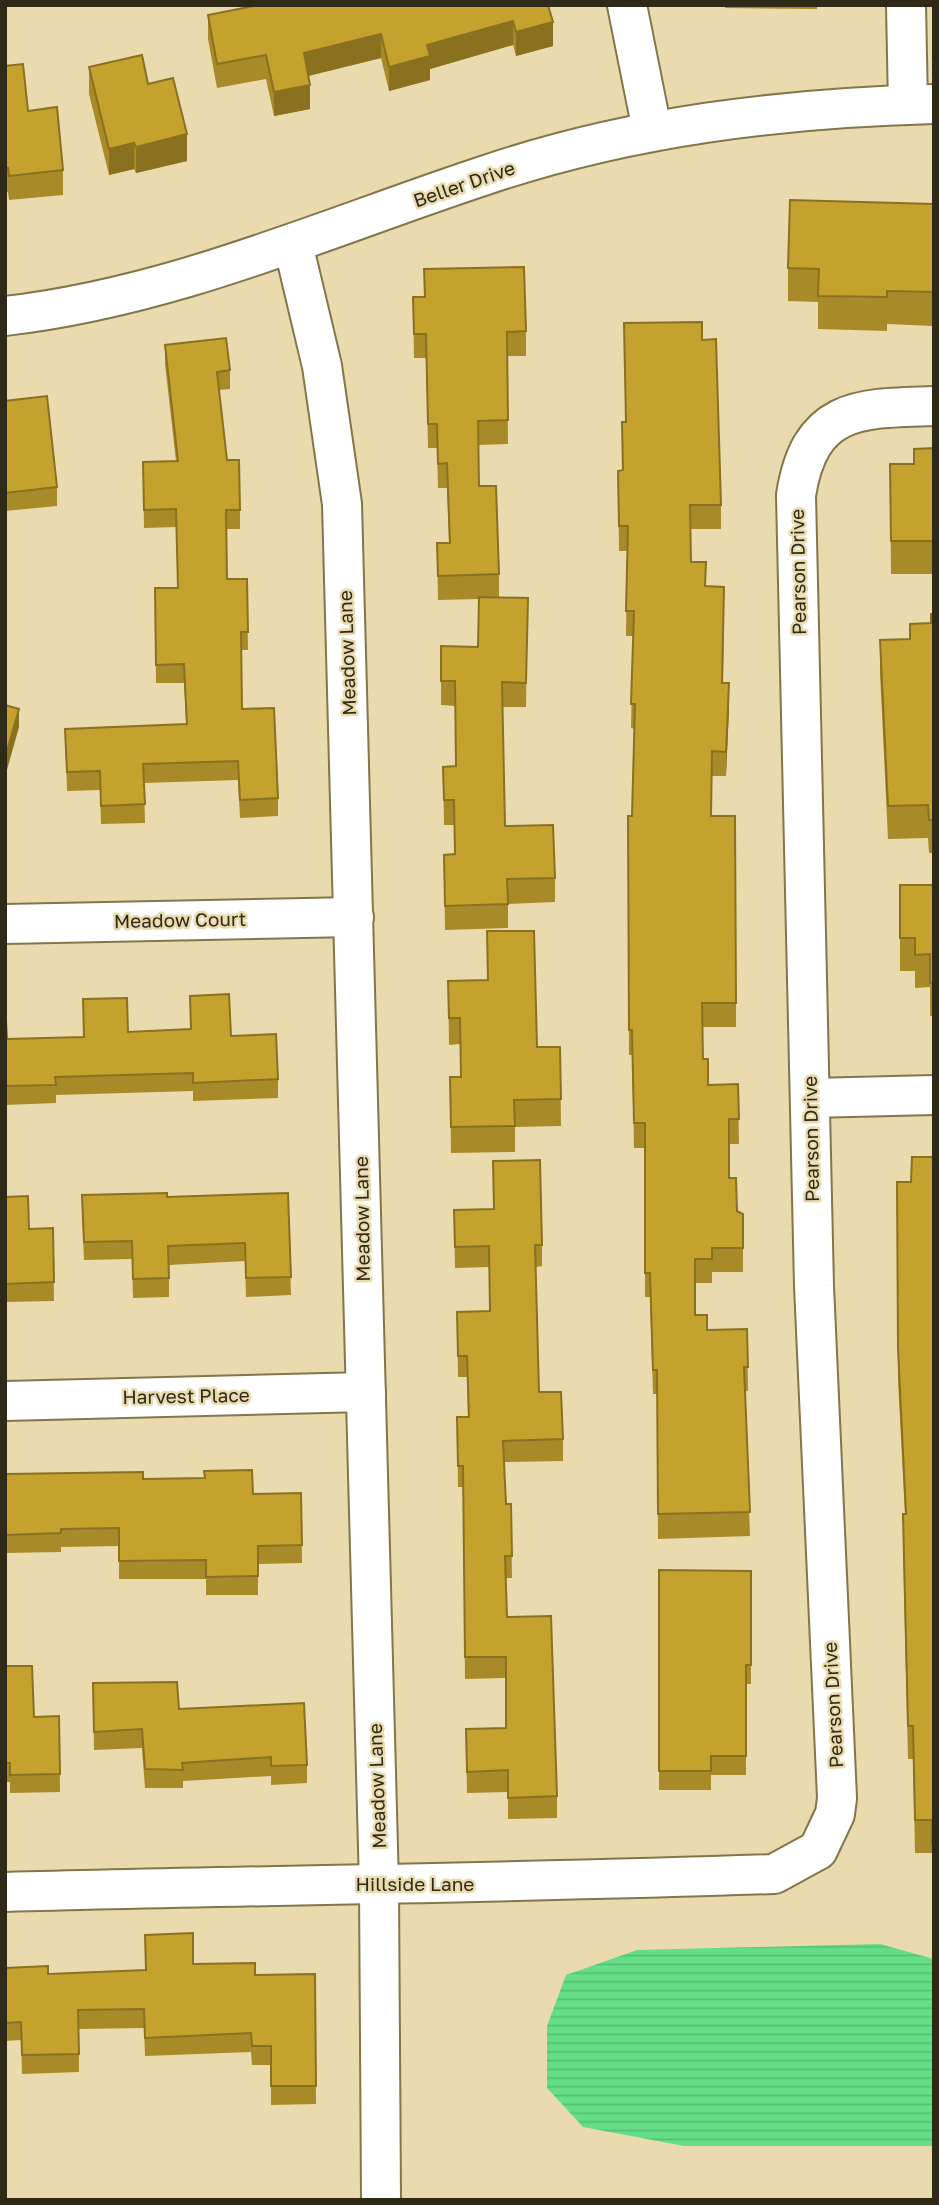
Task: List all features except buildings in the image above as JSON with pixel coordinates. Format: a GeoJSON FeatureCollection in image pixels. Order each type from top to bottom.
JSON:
{"type":"FeatureCollection","features":[{"type":"Feature","properties":{"kind":"street"},"geometry":{"type":"LineString","coordinates":[[627,5],[652,130]]}},
{"type":"Feature","properties":{"kind":"street"},"geometry":{"type":"LineString","coordinates":[[906,5],[921,104]]}},
{"type":"Feature","properties":{"kind":"street","name":"Beller Drive"},"geometry":{"type":"LineString","coordinates":[[5,316],[97,299],[187,277],[293,244],[487,174],[652,130],[786,112],[921,104]]}},
{"type":"Feature","properties":{"kind":"street","name":"Meadow Lane"},"geometry":{"type":"LineString","coordinates":[[293,244],[322,366],[342,504],[379,1885],[381,2200]]}},
{"type":"Feature","properties":{"kind":"street","name":"Pearson Drive"},"geometry":{"type":"LineString","coordinates":[[818,1850],[835,1814],[837,1798],[815,1300],[796,495],[807,451],[822,430],[847,415],[877,408],[934,406]]}},
{"type":"Feature","properties":{"kind":"street","name":"Meadow Court"},"geometry":{"type":"LineString","coordinates":[[5,924],[354,916]]}},
{"type":"Feature","properties":{"kind":"street"},"geometry":{"type":"LineString","coordinates":[[810,1098],[934,1095]]}},
{"type":"Feature","properties":{"kind":"street","name":"Harvest Place"},"geometry":{"type":"LineString","coordinates":[[5,1401],[366,1392]]}},
{"type":"Feature","properties":{"kind":"street","name":"Hillside Lane"},"geometry":{"type":"LineString","coordinates":[[5,1892],[774,1874],[818,1850]]}},
{"type":"Feature","properties":{"kind":"shaded area"},"geometry":{"type":"Polygon","coordinates":[[[880,1944],[934,1959],[934,2146],[684,2146],[583,2127],[547,2088],[547,2026],[566,1975],[637,1950],[880,1944]]]}}]}
